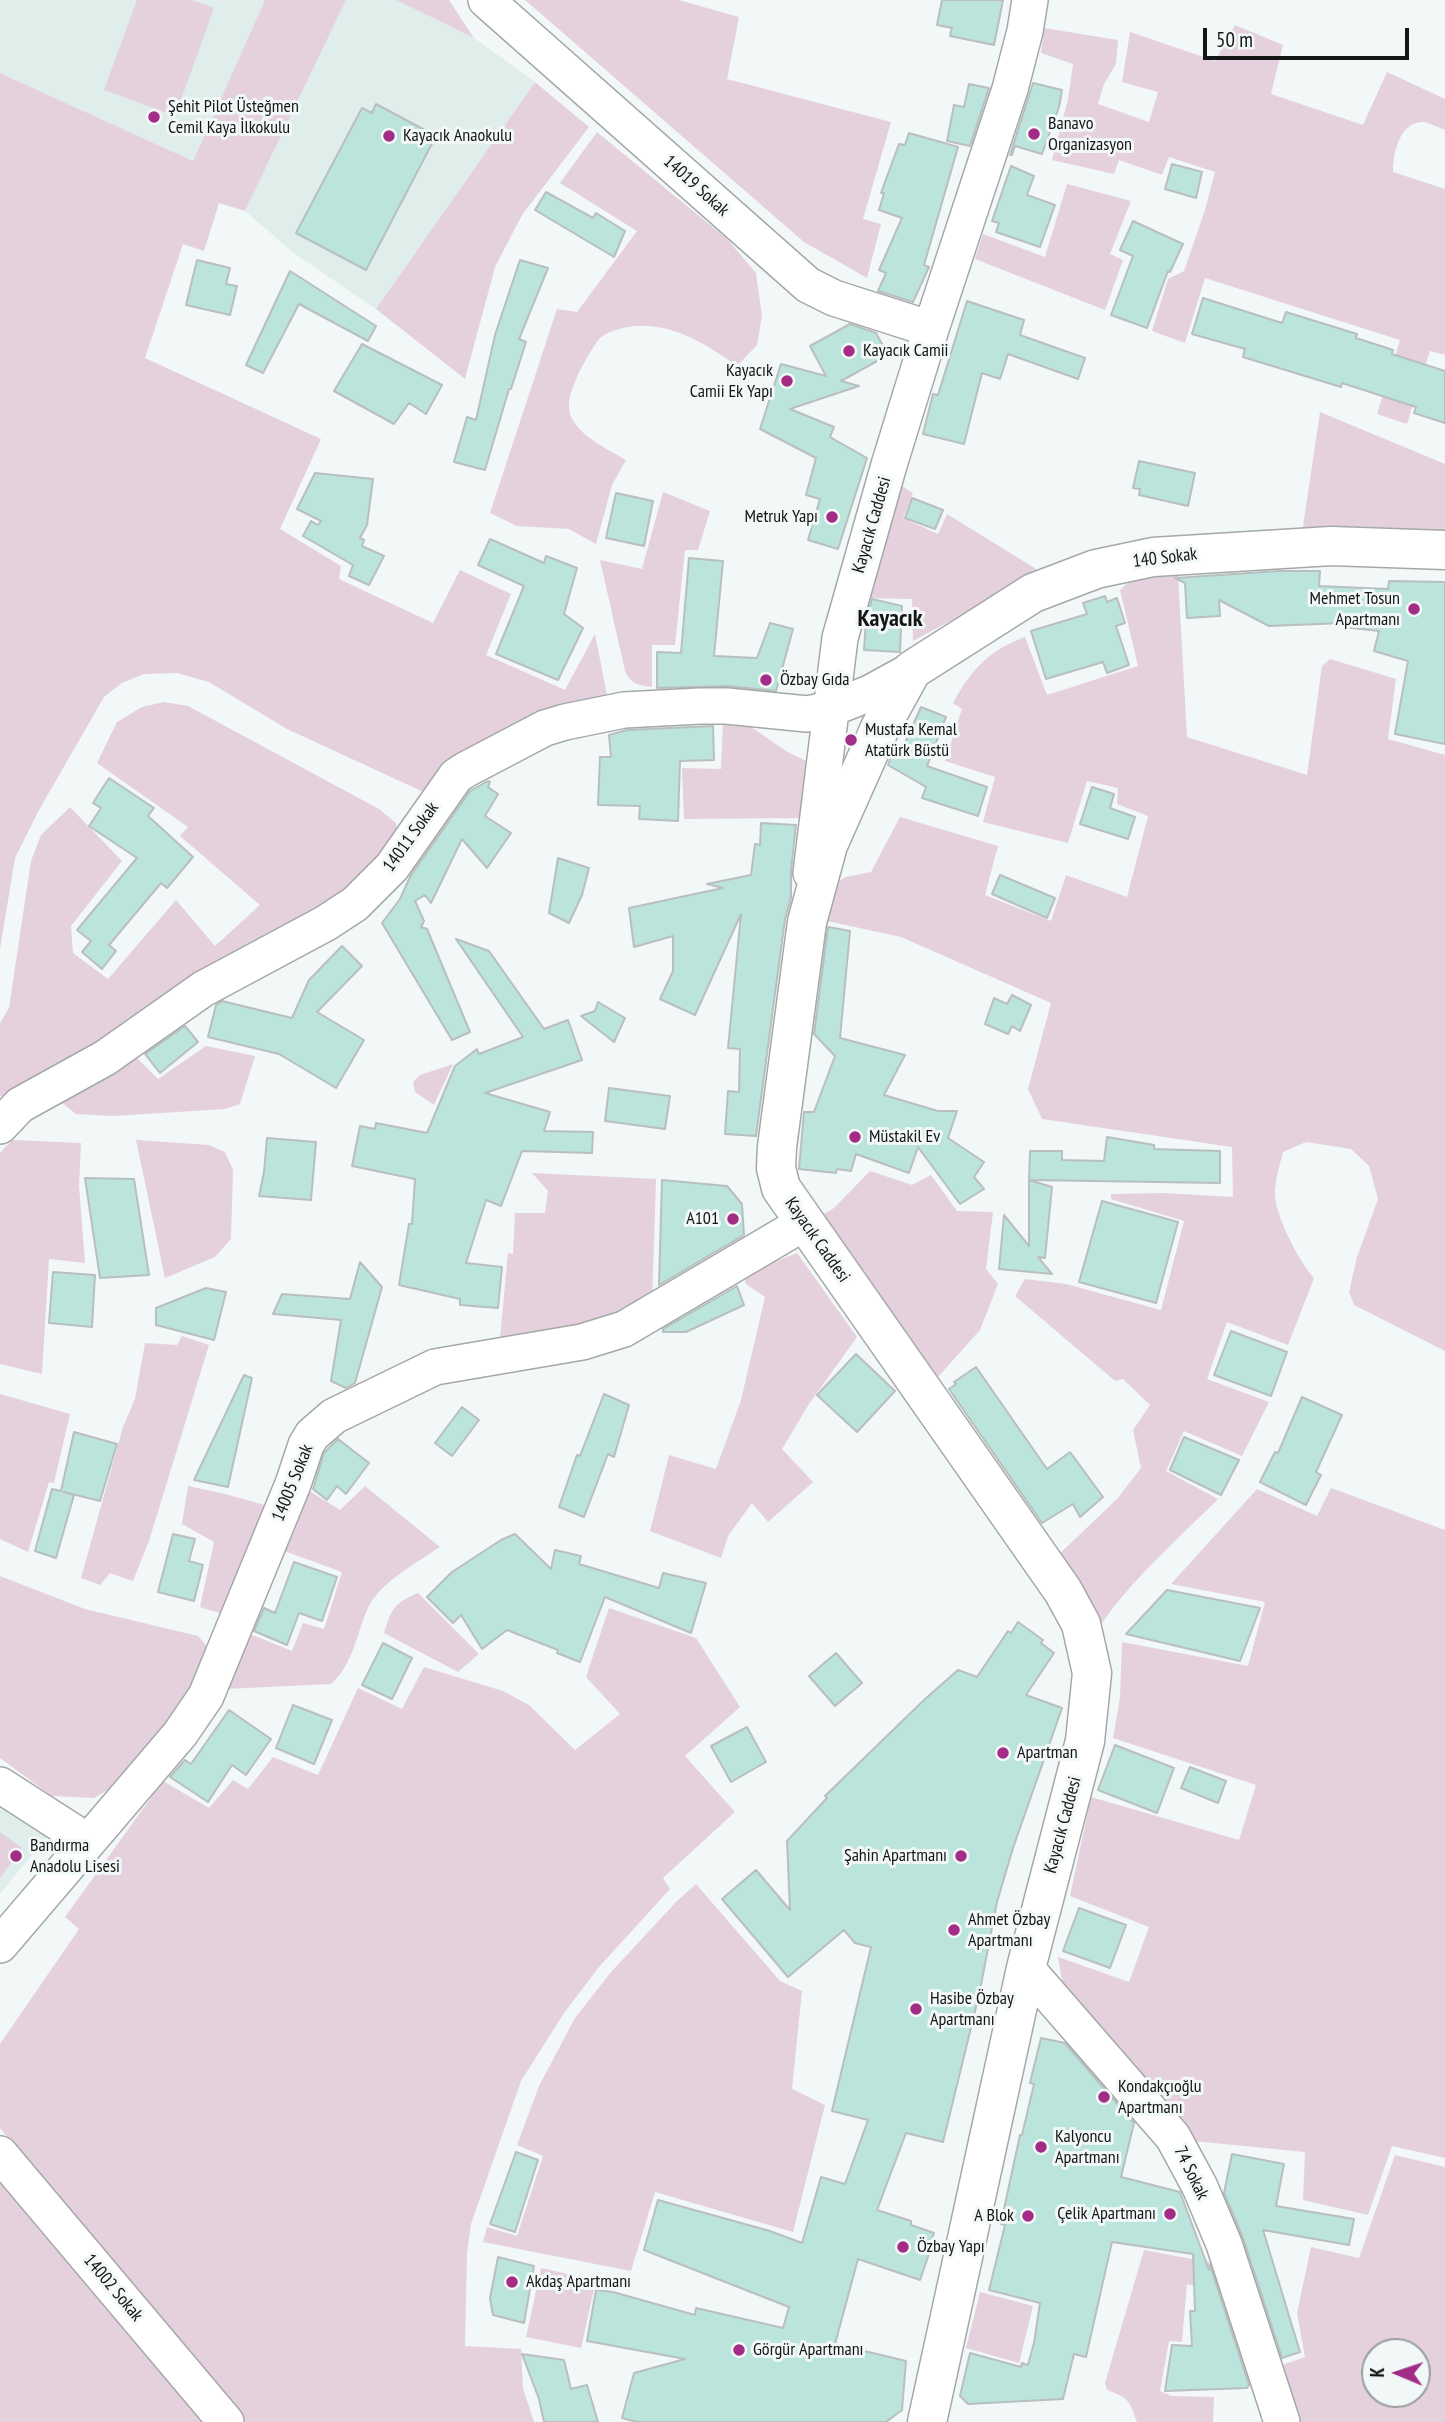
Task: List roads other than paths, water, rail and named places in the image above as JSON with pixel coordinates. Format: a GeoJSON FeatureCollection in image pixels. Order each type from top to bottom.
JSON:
{"type":"FeatureCollection","features":[{"type":"Feature","properties":{"kind":"main road","name":"140 Sokak"},"geometry":{"type":"LineString","coordinates":[[807,922],[828,845],[855,780],[897,694],[912,670],[1033,593],[1096,569],[1153,557],[1331,546],[1445,550]]}},
{"type":"Feature","properties":{"kind":"main road","name":"Kayacık Caddesi"},"geometry":{"type":"LineString","coordinates":[[807,922],[776,1168],[781,1188],[1063,1591],[1081,1624],[1092,1673],[1086,1741],[1026,1968],[927,2422]]}},
{"type":"Feature","properties":{"kind":"street","name":"14019 Sokak"},"geometry":{"type":"LineString","coordinates":[[486,0],[808,285],[834,299],[931,329]]}},
{"type":"Feature","properties":{"kind":"street","name":"Kayacık Caddesi"},"geometry":{"type":"LineString","coordinates":[[807,922],[814,839],[840,638],[931,329],[1010,89],[1030,0]]}},
{"type":"Feature","properties":{"kind":"street","name":"140 Sokak"},"geometry":{"type":"LineString","coordinates":[[830,709],[891,684],[912,670]]}},
{"type":"Feature","properties":{"kind":"street","name":"14011 Sokak"},"geometry":{"type":"LineString","coordinates":[[4,1116],[38,1093],[105,1058],[202,989],[326,923],[355,904],[392,867],[456,776],[545,728],[624,710],[727,706],[807,714],[830,709]]}},
{"type":"Feature","properties":{"kind":"street","name":"14005 Sokak"},"geometry":{"type":"LineString","coordinates":[[0,1945],[87,1841],[128,1798],[180,1734],[205,1696],[293,1484],[306,1445],[320,1427],[334,1416],[435,1367],[582,1342],[624,1329],[804,1223]]}},
{"type":"Feature","properties":{"kind":"street"},"geometry":{"type":"LineString","coordinates":[[0,1785],[87,1841]]}},
{"type":"Feature","properties":{"kind":"street","name":"74 Sokak"},"geometry":{"type":"LineString","coordinates":[[1026,1968],[1173,2137],[1200,2187],[1224,2244],[1282,2422]]}},
{"type":"Feature","properties":{"kind":"street","name":"14002 Sokak"},"geometry":{"type":"LineString","coordinates":[[0,2154],[226,2422]]}},
{"type":"Feature","properties":{"kind":"place","name":"Şehit Pilot Üsteğmen Cemil Kaya İlkokulu"},"geometry":{"type":"Point","coordinates":[154,117]}},
{"type":"Feature","properties":{"kind":"place","name":"Banavo Organizasyon"},"geometry":{"type":"Point","coordinates":[1034,134]}},
{"type":"Feature","properties":{"kind":"place","name":"Kayacık Anaokulu"},"geometry":{"type":"Point","coordinates":[389,136]}},
{"type":"Feature","properties":{"kind":"place","name":"Kayacık Camii"},"geometry":{"type":"Point","coordinates":[849,351]}},
{"type":"Feature","properties":{"kind":"place","name":"Kayacık Camii Ek Yapı"},"geometry":{"type":"Point","coordinates":[787,381]}},
{"type":"Feature","properties":{"kind":"place","name":"Metruk Yapı"},"geometry":{"type":"Point","coordinates":[832,517]}},
{"type":"Feature","properties":{"kind":"place","name":"Mehmet Tosun Apartmanı"},"geometry":{"type":"Point","coordinates":[1414,609]}},
{"type":"Feature","properties":{"kind":"place","name":"Özbay Gıda"},"geometry":{"type":"Point","coordinates":[766,680]}},
{"type":"Feature","properties":{"kind":"place","name":"Mustafa Kemal Atatürk Büstü"},"geometry":{"type":"Point","coordinates":[851,740]}},
{"type":"Feature","properties":{"kind":"place","name":"Müstakil Ev"},"geometry":{"type":"Point","coordinates":[855,1137]}},
{"type":"Feature","properties":{"kind":"place","name":"A101"},"geometry":{"type":"Point","coordinates":[733,1219]}},
{"type":"Feature","properties":{"kind":"place","name":"Apartman"},"geometry":{"type":"Point","coordinates":[1003,1753]}},
{"type":"Feature","properties":{"kind":"place","name":"Bandırma Anadolu Lisesi"},"geometry":{"type":"Point","coordinates":[16,1856]}},
{"type":"Feature","properties":{"kind":"place","name":"Şahin Apartmanı"},"geometry":{"type":"Point","coordinates":[961,1856]}},
{"type":"Feature","properties":{"kind":"place","name":"Ahmet Özbay Apartmanı"},"geometry":{"type":"Point","coordinates":[954,1930]}},
{"type":"Feature","properties":{"kind":"place","name":"Hasibe Özbay Apartmanı"},"geometry":{"type":"Point","coordinates":[916,2009]}},
{"type":"Feature","properties":{"kind":"place","name":"Kondakçıoğlu Apartmanı"},"geometry":{"type":"Point","coordinates":[1104,2097]}},
{"type":"Feature","properties":{"kind":"place","name":"Kalyoncu Apartmanı"},"geometry":{"type":"Point","coordinates":[1041,2147]}},
{"type":"Feature","properties":{"kind":"place","name":"Çelik Apartmanı"},"geometry":{"type":"Point","coordinates":[1170,2214]}},
{"type":"Feature","properties":{"kind":"place","name":"A Blok"},"geometry":{"type":"Point","coordinates":[1028,2216]}},
{"type":"Feature","properties":{"kind":"place","name":"Özbay Yapı"},"geometry":{"type":"Point","coordinates":[903,2247]}},
{"type":"Feature","properties":{"kind":"place","name":"Akdaş Apartmanı"},"geometry":{"type":"Point","coordinates":[512,2282]}},
{"type":"Feature","properties":{"kind":"place","name":"Görgür Apartmanı"},"geometry":{"type":"Point","coordinates":[739,2350]}},
{"type":"Feature","properties":{"kind":"district","name":"Kayacık"},"geometry":{"type":"Point","coordinates":[890,619]}}]}
